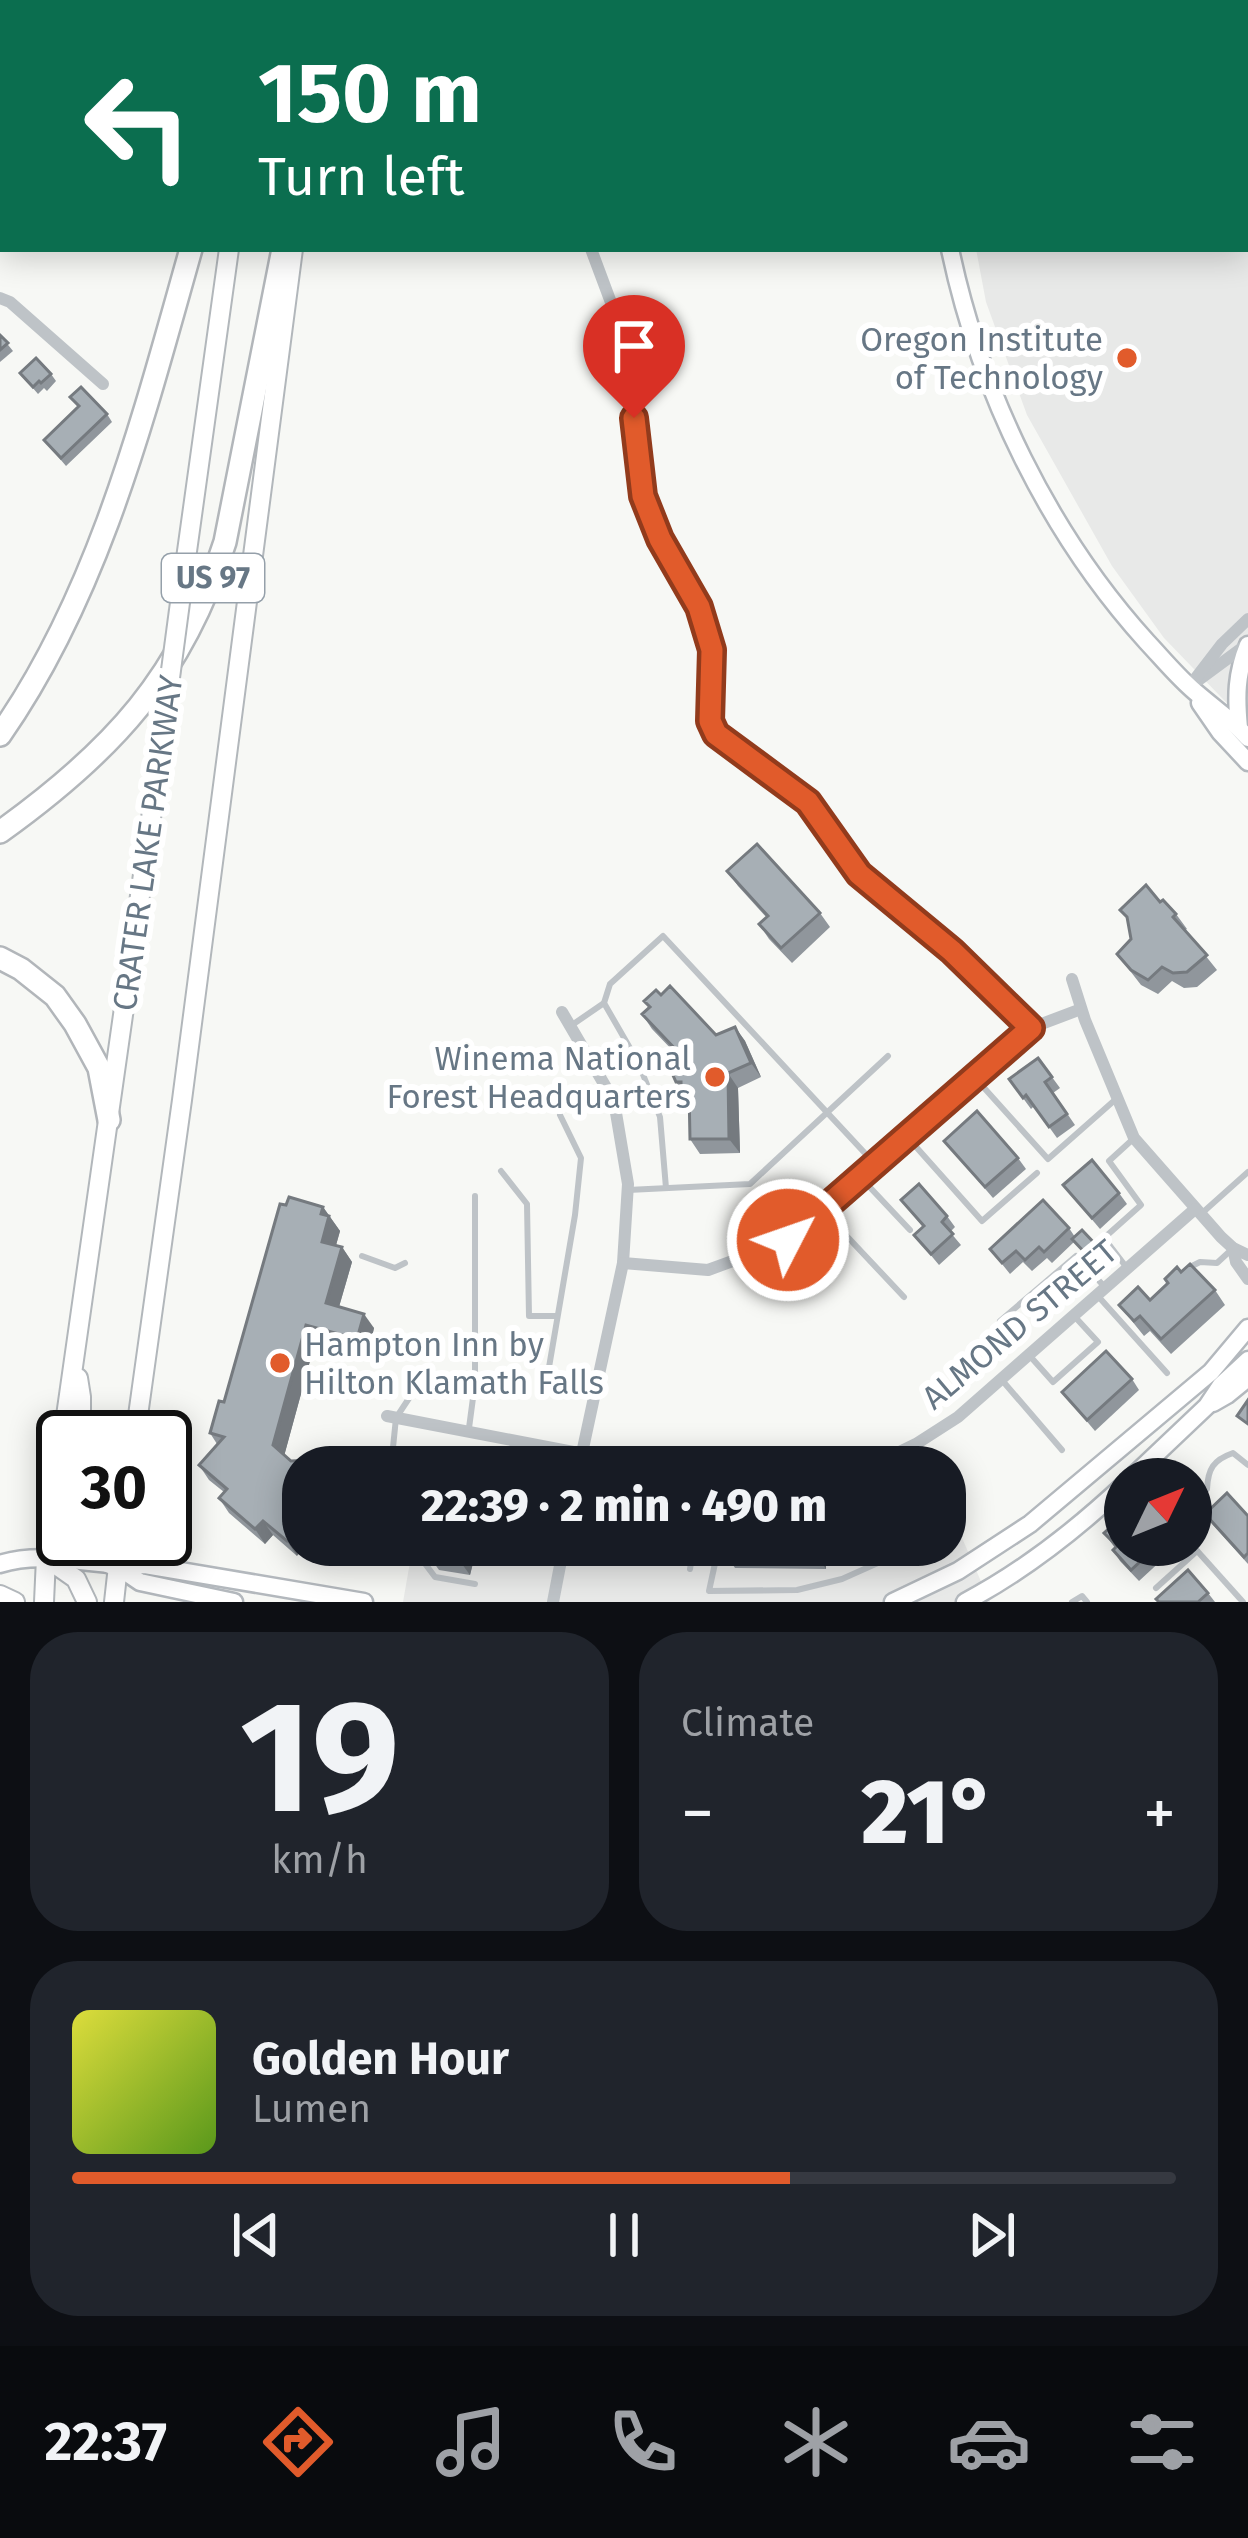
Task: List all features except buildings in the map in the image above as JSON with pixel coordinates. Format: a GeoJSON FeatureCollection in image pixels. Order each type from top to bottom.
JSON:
{"type":"FeatureCollection","features":[{"type":"Feature","properties":{"kind":"highway"},"geometry":{"type":"LineString","coordinates":[[0,735],[61,637],[101,539],[190,252]]}},
{"type":"Feature","properties":{"kind":"highway","name":"US 97"},"geometry":{"type":"LineString","coordinates":[[0,832],[100,750],[155,689],[189,633],[225,542],[287,252]]}},
{"type":"Feature","properties":{"kind":"highway"},"geometry":{"type":"LineString","coordinates":[[0,958],[55,996],[75,1024],[99,1068],[109,1120]]}},
{"type":"Feature","properties":{"kind":"main road","name":"CRATER LAKE PARKWAY"},"geometry":{"type":"LineString","coordinates":[[67,1410],[229,252]]}},
{"type":"Feature","properties":{"kind":"main road","name":"CRATER LAKE PARKWAY"},"geometry":{"type":"LineString","coordinates":[[139,1410],[288,252]]}},
{"type":"Feature","properties":{"kind":"main road"},"geometry":{"type":"LineString","coordinates":[[75,1356],[81,1410]]}},
{"type":"Feature","properties":{"kind":"main road","name":"CRATER LAKE PARKWAY"},"geometry":{"type":"LineString","coordinates":[[44,1602],[46,1566]]}},
{"type":"Feature","properties":{"kind":"main road"},"geometry":{"type":"LineString","coordinates":[[57,1566],[76,1580],[87,1602]]}},
{"type":"Feature","properties":{"kind":"main road"},"geometry":{"type":"LineString","coordinates":[[114,1602],[117,1567]]}},
{"type":"Feature","properties":{"kind":"main road"},"geometry":{"type":"LineString","coordinates":[[0,1595],[15,1602]]}},
{"type":"Feature","properties":{"kind":"street"},"geometry":{"type":"LineString","coordinates":[[592,252],[625,340],[643,496],[660,539],[699,607],[712,650],[710,721],[716,734],[808,802],[859,874],[952,951],[1031,1028]]}},
{"type":"Feature","properties":{"kind":"street"},"geometry":{"type":"LineString","coordinates":[[951,252],[988,379],[1071,544],[1145,640],[1244,733]]}},
{"type":"Feature","properties":{"kind":"street"},"geometry":{"type":"LineString","coordinates":[[0,298],[103,384]]}},
{"type":"Feature","properties":{"kind":"street"},"geometry":{"type":"LineString","coordinates":[[1190,687],[1248,619]]}},
{"type":"Feature","properties":{"kind":"street"},"geometry":{"type":"LineString","coordinates":[[1190,687],[1248,644]]}},
{"type":"Feature","properties":{"kind":"street"},"geometry":{"type":"LineString","coordinates":[[1244,733],[1236,702],[1238,671],[1248,644]]}},
{"type":"Feature","properties":{"kind":"street"},"geometry":{"type":"LineString","coordinates":[[1190,687],[1220,732],[1248,761]]}},
{"type":"Feature","properties":{"kind":"street"},"geometry":{"type":"LineString","coordinates":[[1072,979],[1134,1138],[1233,1248],[1248,1255]]}},
{"type":"Feature","properties":{"kind":"street"},"geometry":{"type":"LineString","coordinates":[[623,1263],[708,1270],[788,1240],[1031,1028],[1081,1010]]}},
{"type":"Feature","properties":{"kind":"street"},"geometry":{"type":"LineString","coordinates":[[562,1012],[614,1101],[628,1190],[623,1263],[584,1446]]}},
{"type":"Feature","properties":{"kind":"street","name":"ALMOND STREET"},"geometry":{"type":"LineString","coordinates":[[912,1446],[958,1417],[1198,1212]]}},
{"type":"Feature","properties":{"kind":"street"},"geometry":{"type":"LineString","coordinates":[[1233,1248],[1248,1279]]}},
{"type":"Feature","properties":{"kind":"street"},"geometry":{"type":"LineString","coordinates":[[893,1602],[958,1571],[1030,1524],[1198,1383],[1248,1328]]}},
{"type":"Feature","properties":{"kind":"street"},"geometry":{"type":"LineString","coordinates":[[1152,1458],[1248,1360]]}},
{"type":"Feature","properties":{"kind":"street"},"geometry":{"type":"LineString","coordinates":[[1207,1406],[1248,1378]]}},
{"type":"Feature","properties":{"kind":"street"},"geometry":{"type":"LineString","coordinates":[[392,1417],[523,1446]]}},
{"type":"Feature","properties":{"kind":"street"},"geometry":{"type":"LineString","coordinates":[[970,1601],[1011,1576],[1104,1502]]}},
{"type":"Feature","properties":{"kind":"street"},"geometry":{"type":"LineString","coordinates":[[0,1564],[36,1559]]}},
{"type":"Feature","properties":{"kind":"street"},"geometry":{"type":"LineString","coordinates":[[109,1566],[145,1565],[364,1602]]}},
{"type":"Feature","properties":{"kind":"street"},"geometry":{"type":"LineString","coordinates":[[553,1602],[560,1566]]}},
{"type":"Feature","properties":{"kind":"street"},"geometry":{"type":"LineString","coordinates":[[117,1567],[140,1582],[234,1602]]}},
{"type":"Feature","properties":{"kind":"lane"},"geometry":{"type":"LineString","coordinates":[[571,1026],[604,1003],[610,984],[663,935],[875,1164]]}},
{"type":"Feature","properties":{"kind":"lane"},"geometry":{"type":"LineString","coordinates":[[604,1003],[638,1062],[660,1117],[666,1188]]}},
{"type":"Feature","properties":{"kind":"lane"},"geometry":{"type":"LineString","coordinates":[[628,1190],[750,1184],[888,1057]]}},
{"type":"Feature","properties":{"kind":"lane"},"geometry":{"type":"LineString","coordinates":[[975,1077],[1048,1159],[1116,1099]]}},
{"type":"Feature","properties":{"kind":"lane"},"geometry":{"type":"LineString","coordinates":[[560,1115],[581,1158],[548,1373],[598,1382]]}},
{"type":"Feature","properties":{"kind":"lane"},"geometry":{"type":"LineString","coordinates":[[907,1137],[982,1221],[1036,1173]]}},
{"type":"Feature","properties":{"kind":"lane"},"geometry":{"type":"LineString","coordinates":[[1127,1269],[1103,1238],[1141,1204],[1109,1161],[1134,1138]]}},
{"type":"Feature","properties":{"kind":"lane"},"geometry":{"type":"LineString","coordinates":[[501,1171],[527,1204],[529,1316],[558,1316]]}},
{"type":"Feature","properties":{"kind":"lane"},"geometry":{"type":"LineString","coordinates":[[1198,1212],[1248,1172]]}},
{"type":"Feature","properties":{"kind":"lane"},"geometry":{"type":"LineString","coordinates":[[860,1177],[910,1230]]}},
{"type":"Feature","properties":{"kind":"lane"},"geometry":{"type":"LineString","coordinates":[[468,1432],[475,1383],[475,1196]]}},
{"type":"Feature","properties":{"kind":"lane"},"geometry":{"type":"LineString","coordinates":[[823,1210],[904,1298]]}},
{"type":"Feature","properties":{"kind":"lane"},"geometry":{"type":"LineString","coordinates":[[1178,1277],[1193,1264],[1217,1263],[1233,1248]]}},
{"type":"Feature","properties":{"kind":"lane"},"geometry":{"type":"LineString","coordinates":[[362,1256],[394,1268],[405,1263]]}},
{"type":"Feature","properties":{"kind":"lane"},"geometry":{"type":"LineString","coordinates":[[1000,1321],[1076,1256],[1167,1373]]}},
{"type":"Feature","properties":{"kind":"lane"},"geometry":{"type":"LineString","coordinates":[[1029,1355],[1053,1382],[1068,1369],[1098,1342],[1073,1316]]}},
{"type":"Feature","properties":{"kind":"lane"},"geometry":{"type":"LineString","coordinates":[[391,1446],[392,1417],[423,1377]]}},
{"type":"Feature","properties":{"kind":"lane"},"geometry":{"type":"LineString","coordinates":[[1001,1379],[1062,1450]]}},
{"type":"Feature","properties":{"kind":"lane"},"geometry":{"type":"LineString","coordinates":[[1212,1464],[1234,1453],[1248,1465]]}},
{"type":"Feature","properties":{"kind":"lane"},"geometry":{"type":"LineString","coordinates":[[427,1566],[435,1577],[475,1584]]}},
{"type":"Feature","properties":{"kind":"lane"},"geometry":{"type":"LineString","coordinates":[[714,1566],[709,1591],[797,1590],[871,1566]]}},
{"type":"Feature","properties":{"kind":"lane"},"geometry":{"type":"LineString","coordinates":[[1156,1588],[1176,1566]]}},
{"type":"Feature","properties":{"kind":"lane"},"geometry":{"type":"LineString","coordinates":[[1211,1566],[1244,1602]]}},
{"type":"Feature","properties":{"kind":"lane"},"geometry":{"type":"LineString","coordinates":[[1072,1602],[1082,1596],[1087,1602]]}},
{"type":"Feature","properties":{"kind":"shaded area","name":"Oregon Institute of Technology"},"geometry":{"type":"Polygon","coordinates":[[[977,252],[1248,252],[1248,725],[1164,638],[1112,566],[1027,415],[986,302],[977,252]]]}},
{"type":"Feature","properties":{"kind":"shaded area"},"geometry":{"type":"Polygon","coordinates":[[[966,1547],[990,1602],[403,1602],[409,1566],[966,1566],[966,1547]]]}},
{"type":"Feature","properties":{"kind":"place","name":"Oregon Institute of Technology"},"geometry":{"type":"Point","coordinates":[1127,358]}},
{"type":"Feature","properties":{"kind":"place","name":"Winema National Forest Headquarters"},"geometry":{"type":"Point","coordinates":[715,1077]}},
{"type":"Feature","properties":{"kind":"place","name":"Hampton Inn by Hilton Klamath Falls"},"geometry":{"type":"Point","coordinates":[280,1363]}},
{"type":"Feature","properties":{"kind":"route"},"geometry":{"type":"LineString","coordinates":[[634,418],[643,496],[660,539],[699,607],[712,650],[710,721],[716,734],[808,802],[859,874],[952,951],[1031,1028],[788,1240]]}}]}
